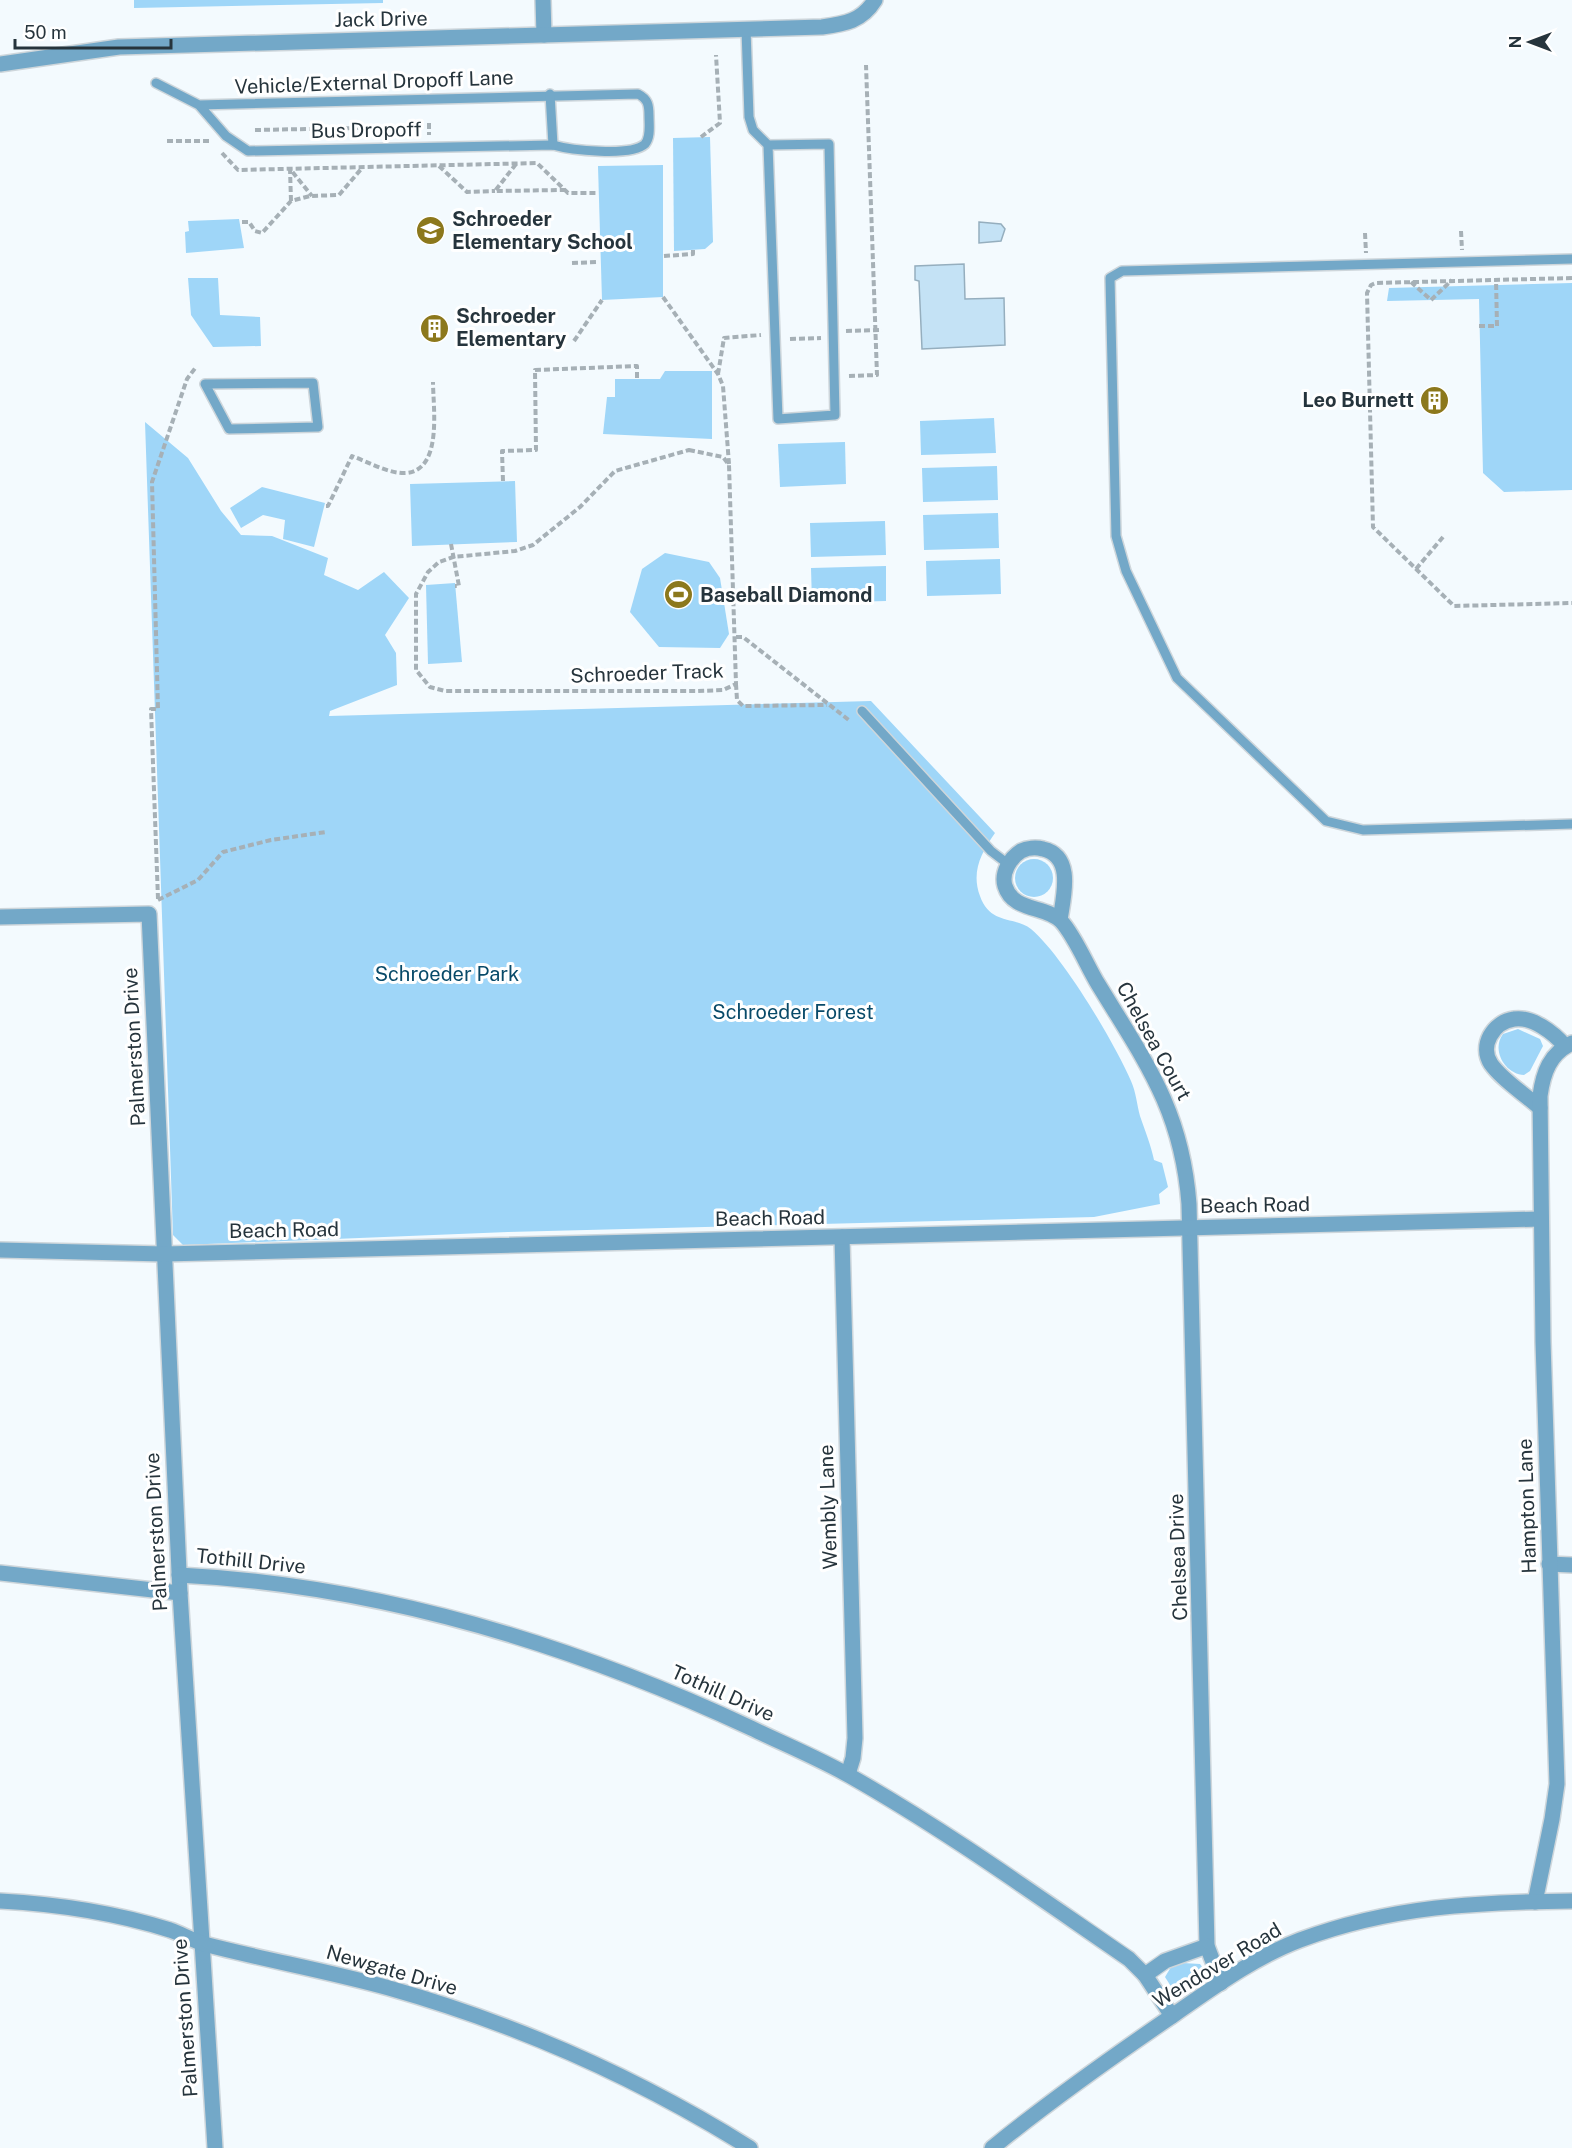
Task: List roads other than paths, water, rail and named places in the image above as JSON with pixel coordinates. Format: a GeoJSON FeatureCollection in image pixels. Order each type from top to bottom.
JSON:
{"type":"FeatureCollection","features":[{"type":"Feature","properties":{"kind":"street"},"geometry":{"type":"LineString","coordinates":[[543,0],[544,35]]}},
{"type":"Feature","properties":{"kind":"street","name":"Jack Drive"},"geometry":{"type":"LineString","coordinates":[[0,64],[120,47],[839,25],[852,22],[872,6]]}},
{"type":"Feature","properties":{"kind":"street"},"geometry":{"type":"LineString","coordinates":[[1033,848],[1050,851],[1062,864],[1065,876],[1060,920],[1019,904],[1010,896],[1005,885],[1008,864],[1016,854],[1033,848]]}},
{"type":"Feature","properties":{"kind":"street","name":"Palmerston Drive"},"geometry":{"type":"LineString","coordinates":[[0,917],[149,914],[179,1575],[215,2148]]}},
{"type":"Feature","properties":{"kind":"street","name":"Chelsea Court"},"geometry":{"type":"LineString","coordinates":[[1060,920],[1152,1074],[1170,1111],[1184,1155],[1190,1228]]}},
{"type":"Feature","properties":{"kind":"street"},"geometry":{"type":"LineString","coordinates":[[1540,1108],[1491,1065],[1487,1042],[1495,1029],[1508,1020],[1523,1019],[1568,1045]]}},
{"type":"Feature","properties":{"kind":"street","name":"Hampton Lane"},"geometry":{"type":"LineString","coordinates":[[1535,1902],[1557,1784],[1540,1219],[1540,1108],[1542,1078],[1547,1067],[1568,1045]]}},
{"type":"Feature","properties":{"kind":"street","name":"Beach Road"},"geometry":{"type":"LineString","coordinates":[[0,1250],[164,1254],[1540,1219]]}},
{"type":"Feature","properties":{"kind":"street","name":"Chelsea Drive"},"geometry":{"type":"LineString","coordinates":[[1190,1228],[1207,1946],[1221,1983]]}},
{"type":"Feature","properties":{"kind":"street","name":"Wembly Lane"},"geometry":{"type":"LineString","coordinates":[[842,1237],[855,1738],[853,1758],[848,1774]]}},
{"type":"Feature","properties":{"kind":"street"},"geometry":{"type":"LineString","coordinates":[[1549,1564],[1572,1565]]}},
{"type":"Feature","properties":{"kind":"street"},"geometry":{"type":"LineString","coordinates":[[0,1573],[180,1593]]}},
{"type":"Feature","properties":{"kind":"street","name":"Tothill Drive"},"geometry":{"type":"LineString","coordinates":[[179,1575],[235,1578],[304,1586],[379,1600],[478,1625],[620,1672],[681,1696],[848,1774],[948,1835],[1041,1896],[1129,1959],[1145,1975],[1172,2016]]}},
{"type":"Feature","properties":{"kind":"street","name":"Newgate Drive"},"geometry":{"type":"LineString","coordinates":[[0,1901],[83,1910],[130,1919],[171,1930],[202,1943],[389,1988],[491,2021],[585,2059],[666,2098],[750,2148]]}},
{"type":"Feature","properties":{"kind":"street","name":"Wendover Road"},"geometry":{"type":"LineString","coordinates":[[992,2148],[1072,2085],[1172,2016],[1221,1983],[1297,1941],[1347,1925],[1436,1907],[1487,1902],[1572,1901]]}},
{"type":"Feature","properties":{"kind":"street"},"geometry":{"type":"LineString","coordinates":[[1145,1975],[1165,1961],[1207,1946]]}},
{"type":"Feature","properties":{"kind":"lane"},"geometry":{"type":"LineString","coordinates":[[746,29],[749,117],[753,130],[768,145],[778,419],[835,415],[829,144],[768,145]]}},
{"type":"Feature","properties":{"kind":"lane"},"geometry":{"type":"LineString","coordinates":[[156,83],[199,105]]}},
{"type":"Feature","properties":{"kind":"lane"},"geometry":{"type":"LineString","coordinates":[[550,94],[553,145]]}},
{"type":"Feature","properties":{"kind":"lane","name":"Vehicle/External Dropoff Lane"},"geometry":{"type":"LineString","coordinates":[[199,105],[550,94],[638,94],[645,98],[649,105],[649,135],[645,144],[632,149],[571,151],[553,145]]}},
{"type":"Feature","properties":{"kind":"lane","name":"Bus Dropoff"},"geometry":{"type":"LineString","coordinates":[[199,105],[226,136],[248,151],[553,145]]}},
{"type":"Feature","properties":{"kind":"lane"},"geometry":{"type":"LineString","coordinates":[[1572,258],[1122,271],[1110,278],[1116,536],[1126,571],[1177,678],[1326,820],[1363,830],[1572,824]]}},
{"type":"Feature","properties":{"kind":"lane"},"geometry":{"type":"LineString","coordinates":[[313,383],[318,427],[229,429],[205,384],[313,383]]}},
{"type":"Feature","properties":{"kind":"lane"},"geometry":{"type":"LineString","coordinates":[[862,711],[991,850],[1008,864]]}},
{"type":"Feature","properties":{"kind":"place","name":"Schroeder Elementary School"},"geometry":{"type":"Point","coordinates":[431,230]}},
{"type":"Feature","properties":{"kind":"place","name":"Schroeder Elementary"},"geometry":{"type":"Point","coordinates":[435,328]}},
{"type":"Feature","properties":{"kind":"place","name":"Leo Burnett"},"geometry":{"type":"Point","coordinates":[1435,400]}},
{"type":"Feature","properties":{"kind":"place","name":"Baseball Diamond"},"geometry":{"type":"Point","coordinates":[679,595]}},
{"type":"Feature","properties":{"kind":"park label","name":"Schroeder Park"},"geometry":{"type":"Point","coordinates":[447,974]}},
{"type":"Feature","properties":{"kind":"park label","name":"Schroeder Forest"},"geometry":{"type":"Point","coordinates":[793,1012]}}]}
